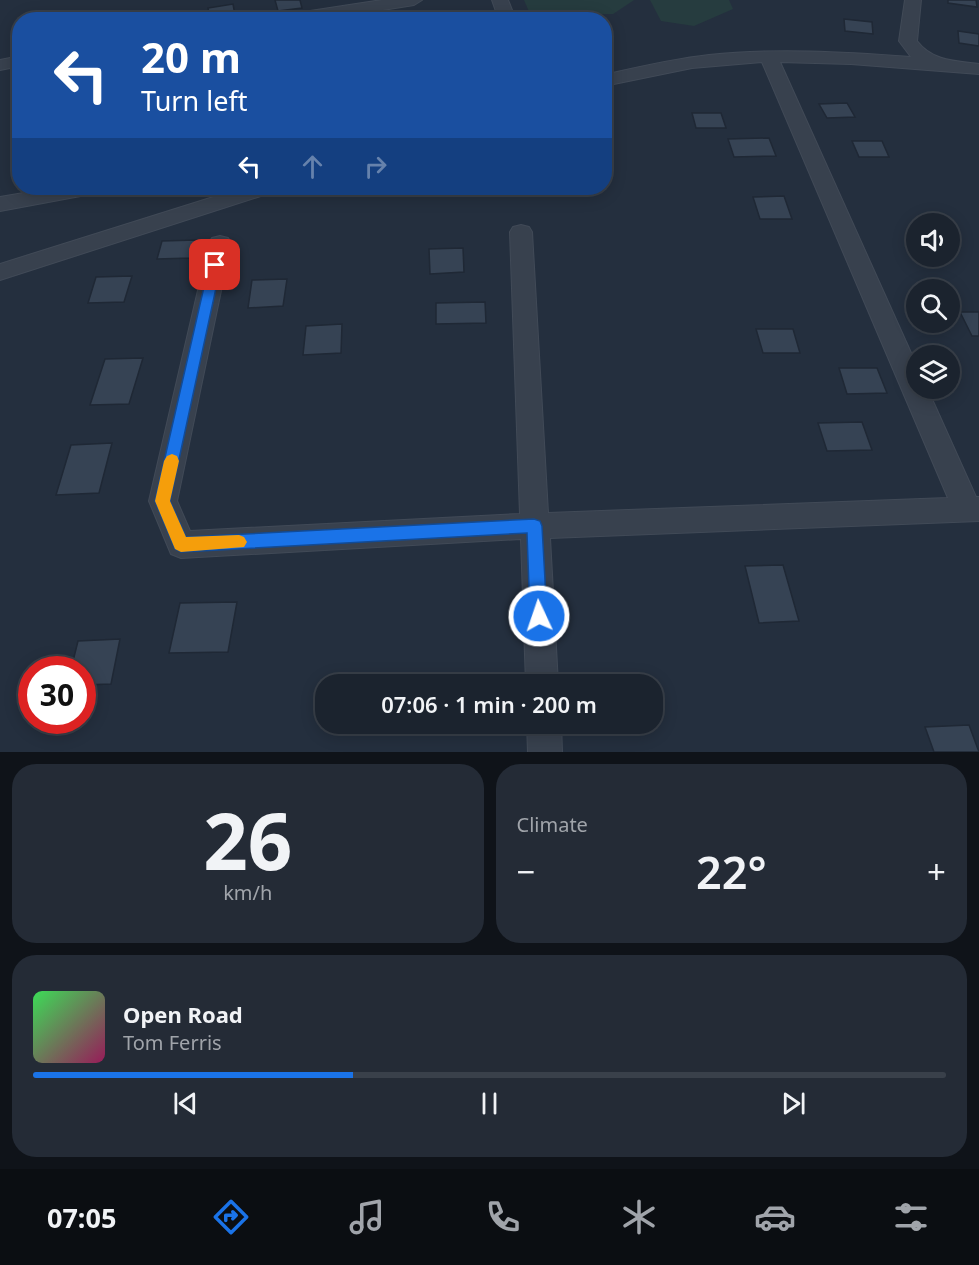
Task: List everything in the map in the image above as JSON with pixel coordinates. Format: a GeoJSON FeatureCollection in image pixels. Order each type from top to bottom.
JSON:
{"type":"FeatureCollection","features":[{"type":"Feature","properties":{"kind":"street"},"geometry":{"type":"LineString","coordinates":[[336,12],[414,0]]}},
{"type":"Feature","properties":{"kind":"street"},"geometry":{"type":"LineString","coordinates":[[913,0],[908,41],[918,54],[946,66]]}},
{"type":"Feature","properties":{"kind":"street"},"geometry":{"type":"LineString","coordinates":[[220,243],[163,501],[181,544],[534,526],[973,509],[768,56]]}},
{"type":"Feature","properties":{"kind":"street"},"geometry":{"type":"LineString","coordinates":[[612,79],[675,65],[768,56],[854,58],[979,69]]}},
{"type":"Feature","properties":{"kind":"street"},"geometry":{"type":"LineString","coordinates":[[0,204],[48,195]]}},
{"type":"Feature","properties":{"kind":"street"},"geometry":{"type":"LineString","coordinates":[[0,272],[241,195]]}},
{"type":"Feature","properties":{"kind":"street"},"geometry":{"type":"LineString","coordinates":[[521,231],[541,674]]}},
{"type":"Feature","properties":{"kind":"street"},"geometry":{"type":"LineString","coordinates":[[544,734],[545,752]]}},
{"type":"Feature","properties":{"kind":"green space"},"geometry":{"type":"Polygon","coordinates":[[[524,0],[634,0],[613,14],[612,12],[529,12],[524,0]]]}},
{"type":"Feature","properties":{"kind":"green space"},"geometry":{"type":"Polygon","coordinates":[[[650,0],[729,0],[733,9],[694,26],[661,21],[650,0]]]}},
{"type":"Feature","properties":{"kind":"building"},"geometry":{"type":"Polygon","coordinates":[[[275,0],[300,0],[302,8],[278,11],[275,0]]]}},
{"type":"Feature","properties":{"kind":"building"},"geometry":{"type":"Polygon","coordinates":[[[948,0],[976,0],[977,7],[948,3],[948,0]]]}},
{"type":"Feature","properties":{"kind":"building"},"geometry":{"type":"Polygon","coordinates":[[[233,4],[234,12],[209,12],[208,8],[233,4]]]}},
{"type":"Feature","properties":{"kind":"building"},"geometry":{"type":"Polygon","coordinates":[[[844,19],[872,22],[873,34],[845,31],[844,19]]]}},
{"type":"Feature","properties":{"kind":"building"},"geometry":{"type":"Polygon","coordinates":[[[958,31],[979,34],[979,46],[959,43],[958,31]]]}},
{"type":"Feature","properties":{"kind":"building"},"geometry":{"type":"Polygon","coordinates":[[[847,103],[855,117],[827,118],[819,104],[847,103]]]}},
{"type":"Feature","properties":{"kind":"building"},"geometry":{"type":"Polygon","coordinates":[[[692,113],[721,113],[726,128],[696,128],[692,113]]]}},
{"type":"Feature","properties":{"kind":"building"},"geometry":{"type":"Polygon","coordinates":[[[769,138],[776,156],[734,157],[728,139],[769,138]]]}},
{"type":"Feature","properties":{"kind":"building"},"geometry":{"type":"Polygon","coordinates":[[[852,141],[882,141],[889,157],[859,157],[852,141]]]}},
{"type":"Feature","properties":{"kind":"building"},"geometry":{"type":"Polygon","coordinates":[[[784,196],[792,219],[760,219],[753,197],[784,196]]]}},
{"type":"Feature","properties":{"kind":"building"},"geometry":{"type":"Polygon","coordinates":[[[196,240],[191,258],[157,259],[162,241],[196,240]]]}},
{"type":"Feature","properties":{"kind":"building"},"geometry":{"type":"Polygon","coordinates":[[[463,248],[464,272],[430,274],[429,249],[463,248]]]}},
{"type":"Feature","properties":{"kind":"building"},"geometry":{"type":"Polygon","coordinates":[[[132,276],[124,302],[88,303],[96,277],[132,276]]]}},
{"type":"Feature","properties":{"kind":"building"},"geometry":{"type":"Polygon","coordinates":[[[287,279],[283,306],[248,308],[252,280],[287,279]]]}},
{"type":"Feature","properties":{"kind":"building"},"geometry":{"type":"Polygon","coordinates":[[[485,302],[486,323],[436,324],[436,303],[485,302]]]}},
{"type":"Feature","properties":{"kind":"building"},"geometry":{"type":"Polygon","coordinates":[[[960,312],[979,312],[979,336],[972,336],[960,312]]]}},
{"type":"Feature","properties":{"kind":"building"},"geometry":{"type":"Polygon","coordinates":[[[342,324],[341,353],[303,355],[306,326],[342,324]]]}},
{"type":"Feature","properties":{"kind":"building"},"geometry":{"type":"Polygon","coordinates":[[[756,329],[793,329],[800,353],[763,353],[756,329]]]}},
{"type":"Feature","properties":{"kind":"building"},"geometry":{"type":"Polygon","coordinates":[[[143,358],[129,404],[90,405],[105,359],[143,358]]]}},
{"type":"Feature","properties":{"kind":"building"},"geometry":{"type":"Polygon","coordinates":[[[839,368],[877,368],[887,393],[847,394],[839,368]]]}},
{"type":"Feature","properties":{"kind":"building"},"geometry":{"type":"Polygon","coordinates":[[[862,422],[872,450],[827,451],[818,423],[862,422]]]}},
{"type":"Feature","properties":{"kind":"building"},"geometry":{"type":"Polygon","coordinates":[[[112,443],[99,493],[56,495],[71,445],[112,443]]]}},
{"type":"Feature","properties":{"kind":"building"},"geometry":{"type":"Polygon","coordinates":[[[783,565],[799,621],[759,623],[745,566],[783,565]]]}},
{"type":"Feature","properties":{"kind":"building"},"geometry":{"type":"Polygon","coordinates":[[[237,602],[228,652],[169,653],[180,603],[237,602]]]}},
{"type":"Feature","properties":{"kind":"building"},"geometry":{"type":"Polygon","coordinates":[[[120,639],[111,684],[96,685],[96,656],[74,656],[78,641],[120,639]]]}},
{"type":"Feature","properties":{"kind":"building"},"geometry":{"type":"Polygon","coordinates":[[[969,725],[979,752],[934,752],[925,727],[969,725]]]}},
{"type":"Feature","properties":{"kind":"slow traffic"},"geometry":{"type":"LineString","coordinates":[[172,461],[163,501],[181,544],[239,542]]}},
{"type":"Feature","properties":{"kind":"route"},"geometry":{"type":"LineString","coordinates":[[215,265],[163,501],[181,544],[534,526],[539,616]]}}]}
